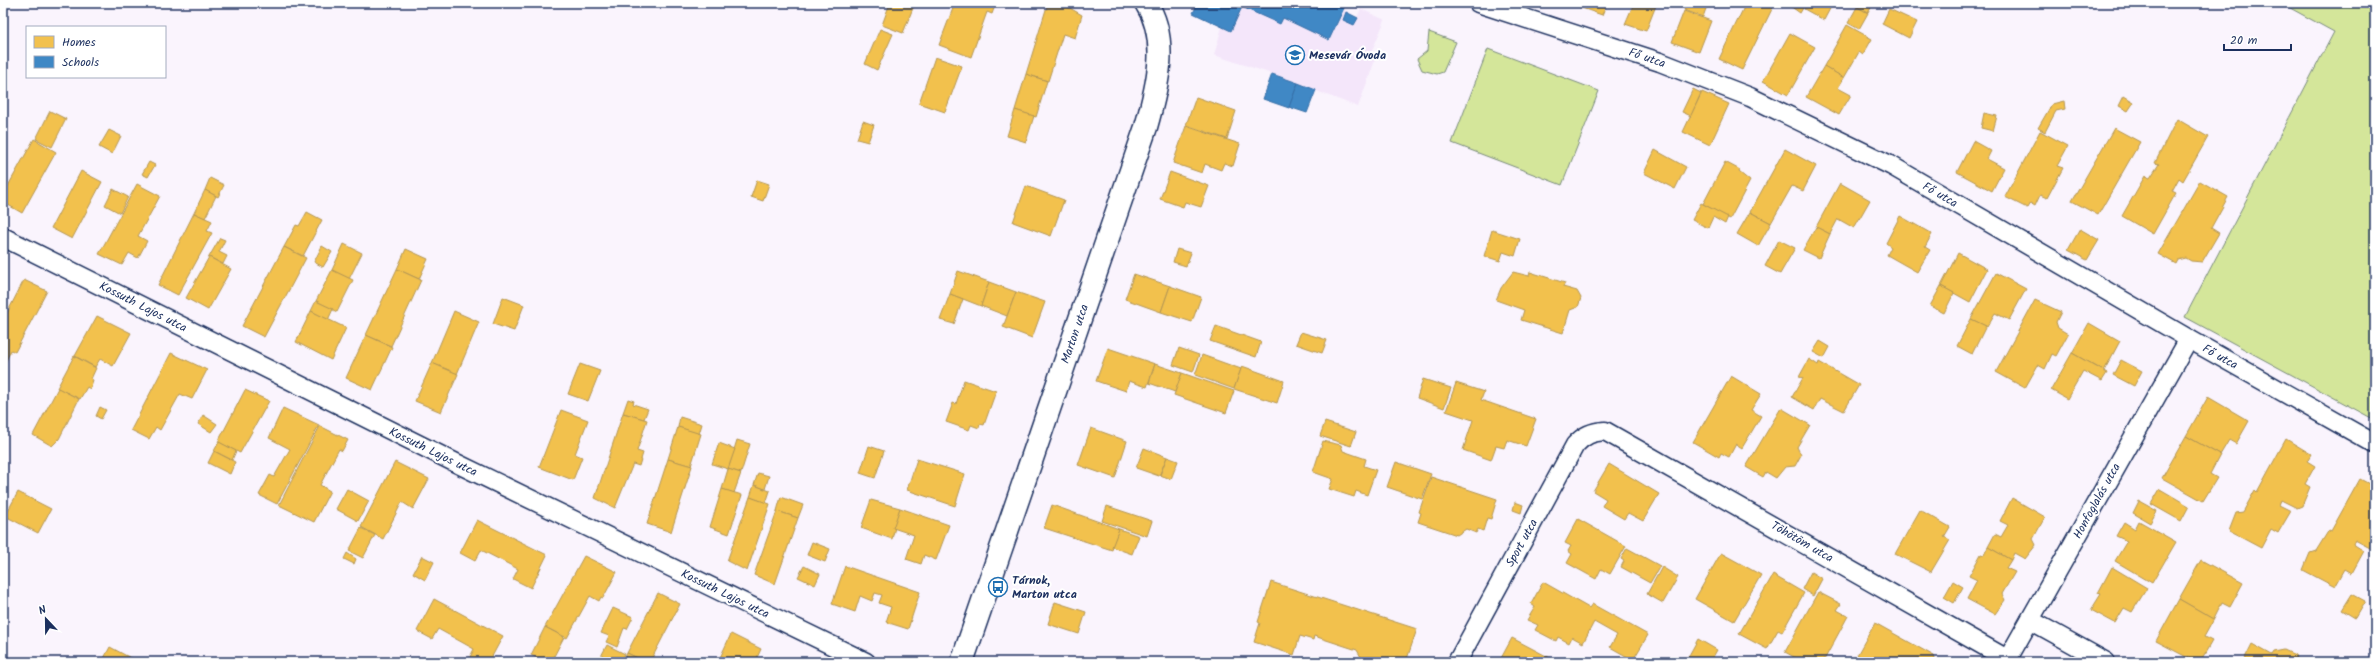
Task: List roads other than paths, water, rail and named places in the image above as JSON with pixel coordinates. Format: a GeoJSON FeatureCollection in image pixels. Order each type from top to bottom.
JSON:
{"type":"FeatureCollection","features":[{"type":"Feature","properties":{"kind":"street","name":"Marton utca"},"geometry":{"type":"LineString","coordinates":[[962,662],[1146,127],[1157,87],[1160,58],[1158,32],[1146,3]]}},
{"type":"Feature","properties":{"kind":"street","name":"Fő utca"},"geometry":{"type":"LineString","coordinates":[[1478,3],[1660,62],[1750,97],[1892,166],[2188,339],[2375,444]]}},
{"type":"Feature","properties":{"kind":"street","name":"Kossuth Lajos utca"},"geometry":{"type":"LineString","coordinates":[[3,237],[447,459],[866,662]]}},
{"type":"Feature","properties":{"kind":"street","name":"Honfoglalás utca"},"geometry":{"type":"LineString","coordinates":[[2006,661],[2188,339]]}},
{"type":"Feature","properties":{"kind":"street","name":"Töhötöm utca"},"geometry":{"type":"LineString","coordinates":[[1594,432],[1605,432],[1614,436],[2006,661]]}},
{"type":"Feature","properties":{"kind":"street","name":"Sport utca"},"geometry":{"type":"LineString","coordinates":[[1457,662],[1575,445],[1583,437],[1594,432]]}},
{"type":"Feature","properties":{"kind":"street"},"geometry":{"type":"LineString","coordinates":[[2030,620],[2106,662]]}},
{"type":"Feature","properties":{"kind":"place","name":"Mesevár Óvoda"},"geometry":{"type":"Point","coordinates":[1295,55]}},
{"type":"Feature","properties":{"kind":"place","name":"Tárnok, Marton utca"},"geometry":{"type":"Point","coordinates":[998,587]}}]}
